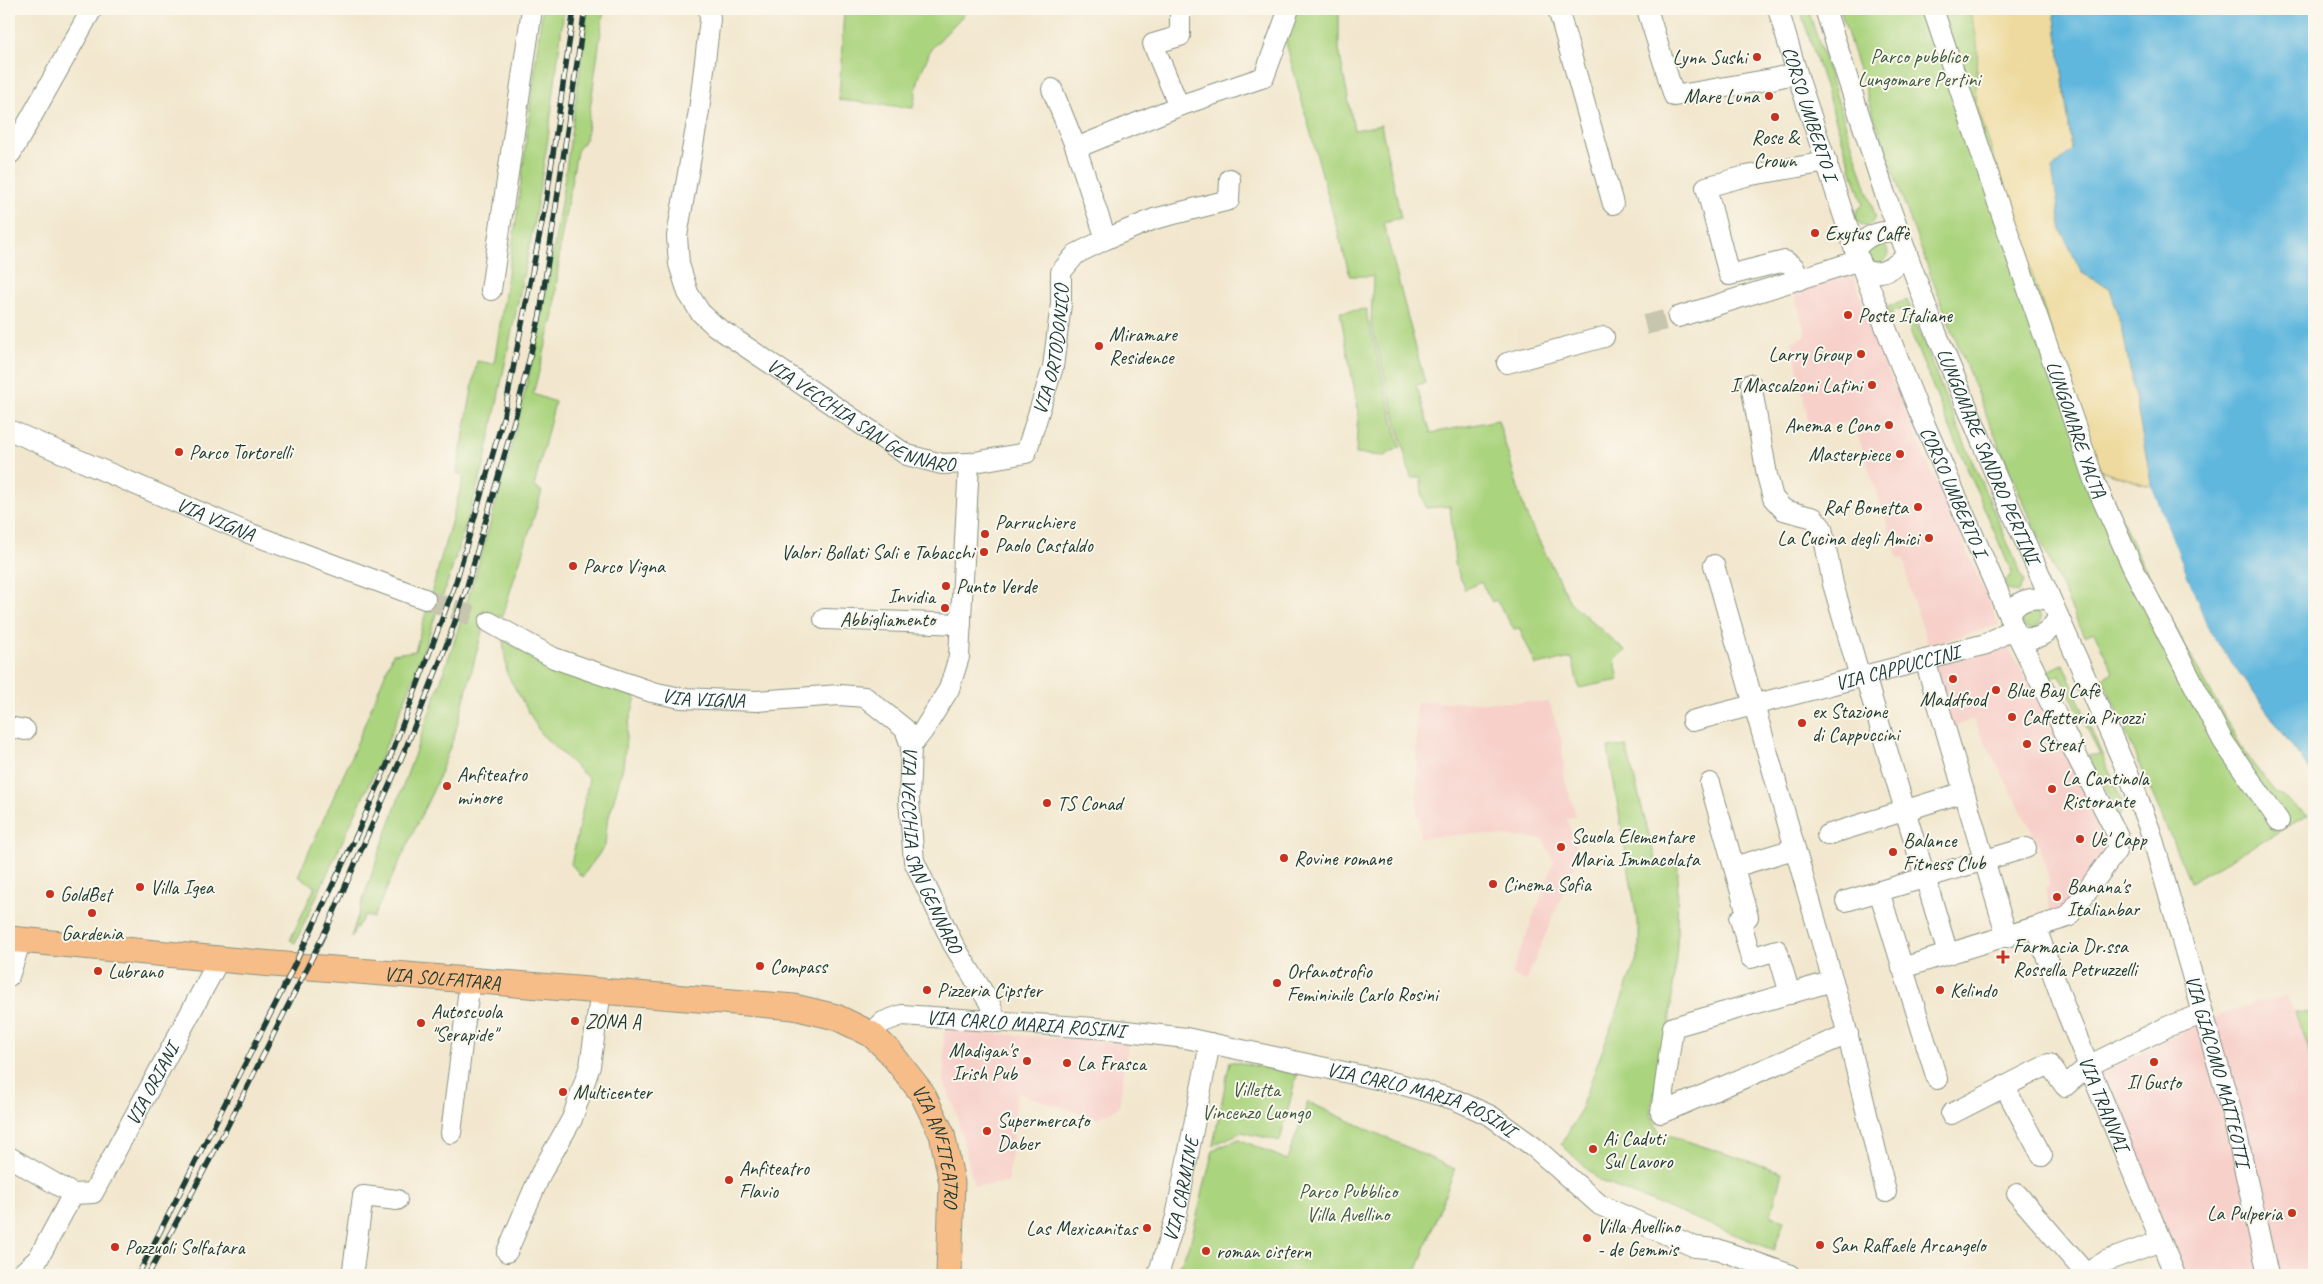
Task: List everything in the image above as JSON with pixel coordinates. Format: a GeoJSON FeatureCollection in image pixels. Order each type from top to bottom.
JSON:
{"type":"FeatureCollection","features":[{"type":"Feature","properties":{"kind":"main road","name":"VIA SOLFATARA"},"geometry":{"type":"LineString","coordinates":[[15,939],[794,1007],[836,1016],[871,1034]]}},
{"type":"Feature","properties":{"kind":"main road","name":"VIA ANFITEATRO"},"geometry":{"type":"LineString","coordinates":[[871,1034],[890,1052],[922,1092],[942,1134],[952,1183],[950,1275]]}},
{"type":"Feature","properties":{"kind":"street"},"geometry":{"type":"LineString","coordinates":[[11,153],[92,9]]}},
{"type":"Feature","properties":{"kind":"street"},"geometry":{"type":"LineString","coordinates":[[491,290],[532,9]]}},
{"type":"Feature","properties":{"kind":"street","name":"VIA VECCHIA SAN GENNARO"},"geometry":{"type":"LineString","coordinates":[[709,9],[710,20],[699,111],[677,236],[679,264],[688,292],[700,312],[715,326],[908,455],[942,464],[969,464],[960,657],[949,689],[923,731],[911,746],[909,800],[914,861],[953,944],[990,1002],[997,1022]]}},
{"type":"Feature","properties":{"kind":"street"},"geometry":{"type":"LineString","coordinates":[[1180,9],[1180,36],[1153,44],[1180,106]]}},
{"type":"Feature","properties":{"kind":"street"},"geometry":{"type":"LineString","coordinates":[[1076,148],[1180,106],[1264,77],[1289,9]]}},
{"type":"Feature","properties":{"kind":"street"},"geometry":{"type":"LineString","coordinates":[[1558,9],[1613,204]]}},
{"type":"Feature","properties":{"kind":"street"},"geometry":{"type":"LineString","coordinates":[[1647,9],[1674,96],[1797,72]]}},
{"type":"Feature","properties":{"kind":"street","name":"CORSO UMBERTO I"},"geometry":{"type":"LineString","coordinates":[[1778,9],[1797,72],[1860,260],[1918,409],[2014,628],[2118,836],[2116,851],[2068,917],[1902,968]]}},
{"type":"Feature","properties":{"kind":"street","name":"LUNGOMARE SANDRO PERTINI"},"geometry":{"type":"LineString","coordinates":[[1825,9],[1899,233],[1937,334],[2054,608],[2131,780],[2161,867]]}},
{"type":"Feature","properties":{"kind":"street","name":"LUNGOMARE YALTA"},"geometry":{"type":"LineString","coordinates":[[1933,9],[2095,483],[2133,568],[2223,741],[2279,821]]}},
{"type":"Feature","properties":{"kind":"street"},"geometry":{"type":"LineString","coordinates":[[1052,88],[1076,148],[1106,239]]}},
{"type":"Feature","properties":{"kind":"street"},"geometry":{"type":"LineString","coordinates":[[1799,280],[1794,266],[1785,262],[1729,275],[1706,187],[1746,176],[1827,162]]}},
{"type":"Feature","properties":{"kind":"street","name":"VIA ORTODONICO"},"geometry":{"type":"LineString","coordinates":[[969,464],[1026,453],[1053,367],[1061,304],[1061,272],[1076,254],[1154,219],[1229,200],[1230,179]]}},
{"type":"Feature","properties":{"kind":"street"},"geometry":{"type":"LineString","coordinates":[[1860,260],[1862,240],[1887,230],[1899,233]]}},
{"type":"Feature","properties":{"kind":"street"},"geometry":{"type":"LineString","coordinates":[[1860,260],[1875,274],[1887,271],[1900,263],[1907,253]]}},
{"type":"Feature","properties":{"kind":"street"},"geometry":{"type":"LineString","coordinates":[[1678,317],[1860,260]]}},
{"type":"Feature","properties":{"kind":"street"},"geometry":{"type":"LineString","coordinates":[[1507,363],[1604,337]]}},
{"type":"Feature","properties":{"kind":"street"},"geometry":{"type":"LineString","coordinates":[[1752,384],[1767,475],[1774,498],[1784,510],[1814,518],[1822,528],[1833,584],[1948,954]]}},
{"type":"Feature","properties":{"kind":"street","name":"VIA VIGNA"},"geometry":{"type":"LineString","coordinates":[[9,430],[246,532],[426,599]]}},
{"type":"Feature","properties":{"kind":"street"},"geometry":{"type":"LineString","coordinates":[[1714,565],[1752,705],[1848,1034],[1886,1192]]}},
{"type":"Feature","properties":{"kind":"street"},"geometry":{"type":"LineString","coordinates":[[2037,596],[2054,608],[2052,629],[2040,637],[2029,640],[2014,628],[2013,607],[2023,601],[2037,596]]}},
{"type":"Feature","properties":{"kind":"street"},"geometry":{"type":"LineString","coordinates":[[824,619],[961,624]]}},
{"type":"Feature","properties":{"kind":"street","name":"VIA VIGNA"},"geometry":{"type":"LineString","coordinates":[[488,622],[554,658],[652,692],[671,696],[757,701],[839,695],[865,697],[905,729],[911,746]]}},
{"type":"Feature","properties":{"kind":"street","name":"VIA CAPPUCCINI"},"geometry":{"type":"LineString","coordinates":[[1692,721],[1986,644],[2014,628]]}},
{"type":"Feature","properties":{"kind":"street"},"geometry":{"type":"LineString","coordinates":[[1925,660],[2007,937]]}},
{"type":"Feature","properties":{"kind":"street"},"geometry":{"type":"LineString","coordinates":[[1710,782],[1748,917],[1740,919],[1751,958],[1776,950],[1790,994]]}},
{"type":"Feature","properties":{"kind":"street"},"geometry":{"type":"LineString","coordinates":[[1828,835],[1964,792]]}},
{"type":"Feature","properties":{"kind":"street"},"geometry":{"type":"LineString","coordinates":[[1846,901],[2026,848]]}},
{"type":"Feature","properties":{"kind":"street"},"geometry":{"type":"LineString","coordinates":[[1734,867],[1794,849]]}},
{"type":"Feature","properties":{"kind":"street","name":"VIA GIACOMO MATTEOTTI"},"geometry":{"type":"LineString","coordinates":[[2161,867],[2233,1118],[2268,1275]]}},
{"type":"Feature","properties":{"kind":"street"},"geometry":{"type":"LineString","coordinates":[[1879,891],[1937,1079]]}},
{"type":"Feature","properties":{"kind":"street","name":"VIA TRANVAI"},"geometry":{"type":"LineString","coordinates":[[2036,928],[2061,996],[2175,1275]]}},
{"type":"Feature","properties":{"kind":"street"},"geometry":{"type":"LineString","coordinates":[[9,976],[15,939]]}},
{"type":"Feature","properties":{"kind":"street","name":"VIA ORIANI"},"geometry":{"type":"LineString","coordinates":[[74,1194],[93,1192],[220,958]]}},
{"type":"Feature","properties":{"kind":"street"},"geometry":{"type":"LineString","coordinates":[[451,1133],[470,980]]}},
{"type":"Feature","properties":{"kind":"street"},"geometry":{"type":"LineString","coordinates":[[1833,981],[1673,1027],[1661,1113],[1848,1034]]}},
{"type":"Feature","properties":{"kind":"street"},"geometry":{"type":"LineString","coordinates":[[507,1252],[541,1173],[572,1119],[590,1066],[601,991]]}},
{"type":"Feature","properties":{"kind":"street"},"geometry":{"type":"LineString","coordinates":[[1951,1114],[2049,1064],[2065,1086],[2090,1065],[2169,1026],[2202,1014]]}},
{"type":"Feature","properties":{"kind":"street","name":"VIA CARLO MARIA ROSINI"},"geometry":{"type":"LineString","coordinates":[[871,1034],[883,1022],[902,1015],[1109,1029],[1210,1043],[1400,1084],[1456,1100],[1491,1116],[1534,1146],[1600,1204],[1695,1247],[1717,1249],[1791,1275]]}},
{"type":"Feature","properties":{"kind":"street","name":"VIA CARMINE"},"geometry":{"type":"LineString","coordinates":[[1158,1275],[1176,1217],[1210,1043]]}},
{"type":"Feature","properties":{"kind":"street"},"geometry":{"type":"LineString","coordinates":[[2004,1086],[2042,1156]]}},
{"type":"Feature","properties":{"kind":"street"},"geometry":{"type":"LineString","coordinates":[[9,1157],[74,1194],[38,1259],[20,1275]]}},
{"type":"Feature","properties":{"kind":"street"},"geometry":{"type":"LineString","coordinates":[[2016,1194],[2084,1275],[2106,1261],[2161,1241]]}},
{"type":"Feature","properties":{"kind":"street"},"geometry":{"type":"LineString","coordinates":[[351,1275],[354,1269],[363,1196],[397,1200]]}},
{"type":"Feature","properties":{"kind":"shaded area"},"geometry":{"type":"Polygon","coordinates":[[[1852,272],[1889,374],[1999,625],[1929,646],[1910,592],[1904,558],[1898,558],[1853,421],[1810,429],[1792,341],[1806,336],[1793,289],[1852,272]]]}},
{"type":"Feature","properties":{"kind":"shaded area"},"geometry":{"type":"Polygon","coordinates":[[[2008,645],[2108,838],[2102,857],[2066,908],[2051,914],[2045,889],[2051,885],[2039,845],[1973,719],[1948,729],[1930,668],[2008,645]]]}},
{"type":"Feature","properties":{"kind":"shaded area","name":"Scuola Elementare Maria Immacolata"},"geometry":{"type":"Polygon","coordinates":[[[1416,702],[1549,702],[1561,738],[1565,779],[1576,816],[1567,819],[1579,855],[1526,981],[1511,975],[1554,862],[1543,839],[1468,834],[1420,838],[1420,817],[1417,816],[1416,702]]]}},
{"type":"Feature","properties":{"kind":"shaded area"},"geometry":{"type":"Polygon","coordinates":[[[2286,996],[2295,1012],[2314,1066],[2314,1275],[2181,1275],[2099,1075],[2192,1026],[2254,1003],[2286,996]]]}},
{"type":"Feature","properties":{"kind":"shaded area"},"geometry":{"type":"Polygon","coordinates":[[[944,1030],[1128,1043],[1119,1107],[1097,1119],[1017,1093],[1008,1183],[974,1186],[956,1112],[944,1082],[944,1030]]]}},
{"type":"Feature","properties":{"kind":"green space"},"geometry":{"type":"Polygon","coordinates":[[[542,9],[564,9],[548,139],[531,239],[484,465],[450,575],[411,685],[377,767],[295,943],[290,940],[315,887],[298,876],[348,765],[393,654],[415,651],[464,476],[457,473],[477,361],[494,364],[517,215],[542,9]]]}},
{"type":"Feature","properties":{"kind":"green space"},"geometry":{"type":"Polygon","coordinates":[[[588,9],[604,9],[586,138],[577,151],[560,245],[554,315],[533,394],[555,402],[534,487],[542,491],[502,617],[487,613],[455,734],[436,784],[373,918],[365,915],[351,937],[453,645],[481,555],[522,404],[552,257],[568,158],[588,9]]]}},
{"type":"Feature","properties":{"kind":"green space"},"geometry":{"type":"Polygon","coordinates":[[[844,9],[969,9],[931,49],[919,77],[913,108],[839,100],[844,9]]]}},
{"type":"Feature","properties":{"kind":"green space"},"geometry":{"type":"Polygon","coordinates":[[[1296,9],[1339,9],[1339,50],[1354,130],[1381,125],[1401,218],[1383,222],[1425,383],[1416,385],[1431,433],[1498,420],[1526,515],[1570,602],[1625,651],[1615,661],[1619,680],[1579,688],[1572,658],[1536,665],[1519,628],[1514,629],[1496,600],[1492,602],[1481,582],[1465,590],[1455,564],[1450,506],[1426,508],[1422,497],[1421,478],[1411,478],[1371,324],[1373,276],[1350,276],[1286,43],[1296,9]]]}},
{"type":"Feature","properties":{"kind":"green space"},"geometry":{"type":"Polygon","coordinates":[[[1800,9],[1808,9],[1875,215],[1875,220],[1868,226],[1860,224],[1855,218],[1857,210],[1863,205],[1800,9]]]}},
{"type":"Feature","properties":{"kind":"green space","name":"Parco pubblico Lungomare Pertini"},"geometry":{"type":"Polygon","coordinates":[[[1840,9],[1968,9],[1977,43],[1975,100],[2074,400],[2100,470],[2133,545],[2187,650],[2246,755],[2275,792],[2308,815],[2190,882],[2103,678],[2113,672],[2094,632],[2084,636],[1982,405],[1892,169],[1840,9]]]}},
{"type":"Feature","properties":{"kind":"green space"},"geometry":{"type":"Polygon","coordinates":[[[1878,243],[1885,246],[1888,253],[1885,260],[1878,263],[1871,260],[1868,253],[1871,246],[1878,243]]]}},
{"type":"Feature","properties":{"kind":"green space"},"geometry":{"type":"Polygon","coordinates":[[[1907,300],[1947,402],[2024,581],[2019,592],[2008,590],[2005,582],[2012,573],[1940,405],[1902,310],[1891,310],[1894,317],[1890,316],[1887,307],[1907,300]]]}},
{"type":"Feature","properties":{"kind":"green space"},"geometry":{"type":"Polygon","coordinates":[[[1367,309],[1367,317],[1400,447],[1384,456],[1356,454],[1358,409],[1340,312],[1367,309]]]}},
{"type":"Feature","properties":{"kind":"green space"},"geometry":{"type":"Polygon","coordinates":[[[2031,609],[2038,612],[2041,619],[2038,626],[2031,629],[2024,626],[2021,619],[2024,612],[2031,609]]]}},
{"type":"Feature","properties":{"kind":"green space"},"geometry":{"type":"Polygon","coordinates":[[[503,640],[562,673],[636,697],[627,730],[623,767],[607,824],[605,846],[582,877],[571,864],[589,779],[541,734],[507,674],[503,640]]]}},
{"type":"Feature","properties":{"kind":"green space"},"geometry":{"type":"Polygon","coordinates":[[[2063,664],[2124,806],[2120,816],[2088,756],[2100,754],[2060,675],[2051,677],[2052,682],[2049,682],[2044,673],[2063,664]]]}},
{"type":"Feature","properties":{"kind":"green space"},"geometry":{"type":"Polygon","coordinates":[[[1626,746],[1657,866],[1678,860],[1677,946],[1669,1025],[1650,1114],[1659,1132],[1782,1172],[1771,1215],[1784,1221],[1774,1250],[1600,1181],[1561,1144],[1577,1118],[1639,953],[1639,931],[1608,748],[1626,746]]]}},
{"type":"Feature","properties":{"kind":"green space"},"geometry":{"type":"Polygon","coordinates":[[[2295,1012],[2314,1013],[2314,1066],[2295,1012]]]}},
{"type":"Feature","properties":{"kind":"green space","name":"Villetta Vincenzo Luongo"},"geometry":{"type":"Polygon","coordinates":[[[1230,1061],[1297,1074],[1280,1141],[1242,1132],[1213,1145],[1230,1061]]]}},
{"type":"Feature","properties":{"kind":"green space","name":"Parco Pubblico Villa Avellino"},"geometry":{"type":"Polygon","coordinates":[[[1308,1102],[1455,1169],[1415,1275],[1176,1275],[1191,1240],[1213,1150],[1239,1139],[1287,1160],[1308,1102]]]}},
{"type":"Feature","properties":{"kind":"sand"},"geometry":{"type":"Polygon","coordinates":[[[1968,9],[2054,9],[2072,150],[2082,273],[2110,288],[2123,332],[2152,487],[2100,470],[2074,400],[1975,100],[1977,43],[1968,9]]]}},
{"type":"Feature","properties":{"kind":"water"},"geometry":{"type":"Polygon","coordinates":[[[2054,9],[2314,9],[2314,776],[2209,631],[2152,487],[2123,332],[2110,288],[2082,273],[2062,232],[2052,169],[2072,150],[2054,9]]]}},
{"type":"Feature","properties":{"kind":"pier"},"geometry":{"type":"Polygon","coordinates":[[[2149,486],[2152,487],[2209,631],[2314,779],[2263,713],[2206,633],[2149,486]]]}},
{"type":"Feature","properties":{"kind":"tunnel"},"geometry":{"type":"LineString","coordinates":[[1645,325],[1678,317]]}},
{"type":"Feature","properties":{"kind":"tunnel"},"geometry":{"type":"LineString","coordinates":[[425,599],[489,622]]}},
{"type":"Feature","properties":{"kind":"railway"},"geometry":{"type":"LineString","coordinates":[[138,1275],[280,995],[357,834],[390,758],[456,582],[504,415],[546,202],[574,9]]}},
{"type":"Feature","properties":{"kind":"railway"},"geometry":{"type":"LineString","coordinates":[[148,1275],[223,1135],[327,928],[407,745],[466,590],[516,414],[540,315],[585,9]]}},
{"type":"Feature","properties":{"kind":"place","name":"Lynn Sushi"},"geometry":{"type":"Point","coordinates":[1757,57]}},
{"type":"Feature","properties":{"kind":"place","name":"Mare Luna"},"geometry":{"type":"Point","coordinates":[1769,96]}},
{"type":"Feature","properties":{"kind":"place","name":"Rose & Crown"},"geometry":{"type":"Point","coordinates":[1775,117]}},
{"type":"Feature","properties":{"kind":"place","name":"Exytus Caffè"},"geometry":{"type":"Point","coordinates":[1815,233]}},
{"type":"Feature","properties":{"kind":"place","name":"Poste Italiane"},"geometry":{"type":"Point","coordinates":[1848,315]}},
{"type":"Feature","properties":{"kind":"place","name":"Miramare Residence"},"geometry":{"type":"Point","coordinates":[1099,346]}},
{"type":"Feature","properties":{"kind":"place","name":"Larry Group"},"geometry":{"type":"Point","coordinates":[1861,354]}},
{"type":"Feature","properties":{"kind":"place","name":"I Mascalzoni Latini"},"geometry":{"type":"Point","coordinates":[1872,385]}},
{"type":"Feature","properties":{"kind":"place","name":"Anema e Cono"},"geometry":{"type":"Point","coordinates":[1889,425]}},
{"type":"Feature","properties":{"kind":"place","name":"Parco Tortorelli"},"geometry":{"type":"Point","coordinates":[179,452]}},
{"type":"Feature","properties":{"kind":"place","name":"Masterpiece"},"geometry":{"type":"Point","coordinates":[1900,454]}},
{"type":"Feature","properties":{"kind":"place","name":"Raf Bonetta"},"geometry":{"type":"Point","coordinates":[1918,507]}},
{"type":"Feature","properties":{"kind":"place","name":"Parruchiere Paolo Castaldo"},"geometry":{"type":"Point","coordinates":[985,534]}},
{"type":"Feature","properties":{"kind":"place","name":"La Cucina degli Amici"},"geometry":{"type":"Point","coordinates":[1929,538]}},
{"type":"Feature","properties":{"kind":"place","name":"Valori Bollati Sali e Tabacchi"},"geometry":{"type":"Point","coordinates":[984,552]}},
{"type":"Feature","properties":{"kind":"place","name":"Parco Vigna"},"geometry":{"type":"Point","coordinates":[573,566]}},
{"type":"Feature","properties":{"kind":"place","name":"Punto Verde"},"geometry":{"type":"Point","coordinates":[946,586]}},
{"type":"Feature","properties":{"kind":"place","name":"Invidia Abbigliamento"},"geometry":{"type":"Point","coordinates":[945,608]}},
{"type":"Feature","properties":{"kind":"place","name":"Maddfood"},"geometry":{"type":"Point","coordinates":[1953,679]}},
{"type":"Feature","properties":{"kind":"place","name":"Blue Bay Cafè"},"geometry":{"type":"Point","coordinates":[1996,690]}},
{"type":"Feature","properties":{"kind":"place","name":"Caffetteria Pirozzi"},"geometry":{"type":"Point","coordinates":[2012,717]}},
{"type":"Feature","properties":{"kind":"place","name":"ex Stazione di Cappuccini"},"geometry":{"type":"Point","coordinates":[1802,723]}},
{"type":"Feature","properties":{"kind":"place","name":"Streat"},"geometry":{"type":"Point","coordinates":[2027,744]}},
{"type":"Feature","properties":{"kind":"place","name":"Anfiteatro minore"},"geometry":{"type":"Point","coordinates":[447,786]}},
{"type":"Feature","properties":{"kind":"place","name":"La Cantinola Ristorante"},"geometry":{"type":"Point","coordinates":[2052,789]}},
{"type":"Feature","properties":{"kind":"place","name":"TS Conad"},"geometry":{"type":"Point","coordinates":[1047,803]}},
{"type":"Feature","properties":{"kind":"place","name":"Ue' Capp"},"geometry":{"type":"Point","coordinates":[2080,839]}},
{"type":"Feature","properties":{"kind":"place","name":"Scuola Elementare Maria Immacolata"},"geometry":{"type":"Point","coordinates":[1561,847]}},
{"type":"Feature","properties":{"kind":"place","name":"Balance Fitness Club"},"geometry":{"type":"Point","coordinates":[1893,852]}},
{"type":"Feature","properties":{"kind":"place","name":"Rovine romane"},"geometry":{"type":"Point","coordinates":[1284,858]}},
{"type":"Feature","properties":{"kind":"place","name":"Cinema Sofia"},"geometry":{"type":"Point","coordinates":[1493,884]}},
{"type":"Feature","properties":{"kind":"place","name":"Villa Igea"},"geometry":{"type":"Point","coordinates":[140,887]}},
{"type":"Feature","properties":{"kind":"place","name":"GoldBet"},"geometry":{"type":"Point","coordinates":[50,894]}},
{"type":"Feature","properties":{"kind":"place","name":"Banana's Italianbar"},"geometry":{"type":"Point","coordinates":[2057,897]}},
{"type":"Feature","properties":{"kind":"place","name":"Gardenia"},"geometry":{"type":"Point","coordinates":[92,913]}},
{"type":"Feature","properties":{"kind":"place","name":"Farmacia Dr.ssa Rossella Petruzzelli"},"geometry":{"type":"Point","coordinates":[2003,957]}},
{"type":"Feature","properties":{"kind":"place","name":"Compass"},"geometry":{"type":"Point","coordinates":[760,966]}},
{"type":"Feature","properties":{"kind":"place","name":"Lubrano"},"geometry":{"type":"Point","coordinates":[98,971]}},
{"type":"Feature","properties":{"kind":"place","name":"Orfanotrofio Femininile Carlo Rosini"},"geometry":{"type":"Point","coordinates":[1277,983]}},
{"type":"Feature","properties":{"kind":"place","name":"Pizzeria Cipster"},"geometry":{"type":"Point","coordinates":[927,990]}},
{"type":"Feature","properties":{"kind":"place","name":"Kelindo"},"geometry":{"type":"Point","coordinates":[1940,990]}},
{"type":"Feature","properties":{"kind":"place","name":"ZONA A"},"geometry":{"type":"Point","coordinates":[575,1021]}},
{"type":"Feature","properties":{"kind":"place","name":"Autoscuola \"Serapide\""},"geometry":{"type":"Point","coordinates":[421,1023]}},
{"type":"Feature","properties":{"kind":"place","name":"Madigan's Irish Pub"},"geometry":{"type":"Point","coordinates":[1027,1061]}},
{"type":"Feature","properties":{"kind":"place","name":"Il Gusto"},"geometry":{"type":"Point","coordinates":[2154,1062]}},
{"type":"Feature","properties":{"kind":"place","name":"La Frasca"},"geometry":{"type":"Point","coordinates":[1067,1063]}},
{"type":"Feature","properties":{"kind":"place","name":"Multicenter"},"geometry":{"type":"Point","coordinates":[563,1092]}},
{"type":"Feature","properties":{"kind":"place","name":"Supermercato Daber"},"geometry":{"type":"Point","coordinates":[987,1131]}},
{"type":"Feature","properties":{"kind":"place","name":"Ai Caduti Sul Lavoro"},"geometry":{"type":"Point","coordinates":[1593,1149]}},
{"type":"Feature","properties":{"kind":"place","name":"Anfiteatro Flavio"},"geometry":{"type":"Point","coordinates":[729,1180]}},
{"type":"Feature","properties":{"kind":"place","name":"La Pulperia"},"geometry":{"type":"Point","coordinates":[2292,1213]}},
{"type":"Feature","properties":{"kind":"place","name":"Las Mexicanitas"},"geometry":{"type":"Point","coordinates":[1147,1228]}},
{"type":"Feature","properties":{"kind":"place","name":"Villa Avellino - de Gemmis"},"geometry":{"type":"Point","coordinates":[1587,1238]}},
{"type":"Feature","properties":{"kind":"place","name":"San Raffaele Arcangelo"},"geometry":{"type":"Point","coordinates":[1820,1245]}},
{"type":"Feature","properties":{"kind":"place","name":"Pozzuoli Solfatara"},"geometry":{"type":"Point","coordinates":[115,1247]}},
{"type":"Feature","properties":{"kind":"place","name":"roman cistern"},"geometry":{"type":"Point","coordinates":[1206,1251]}}]}
